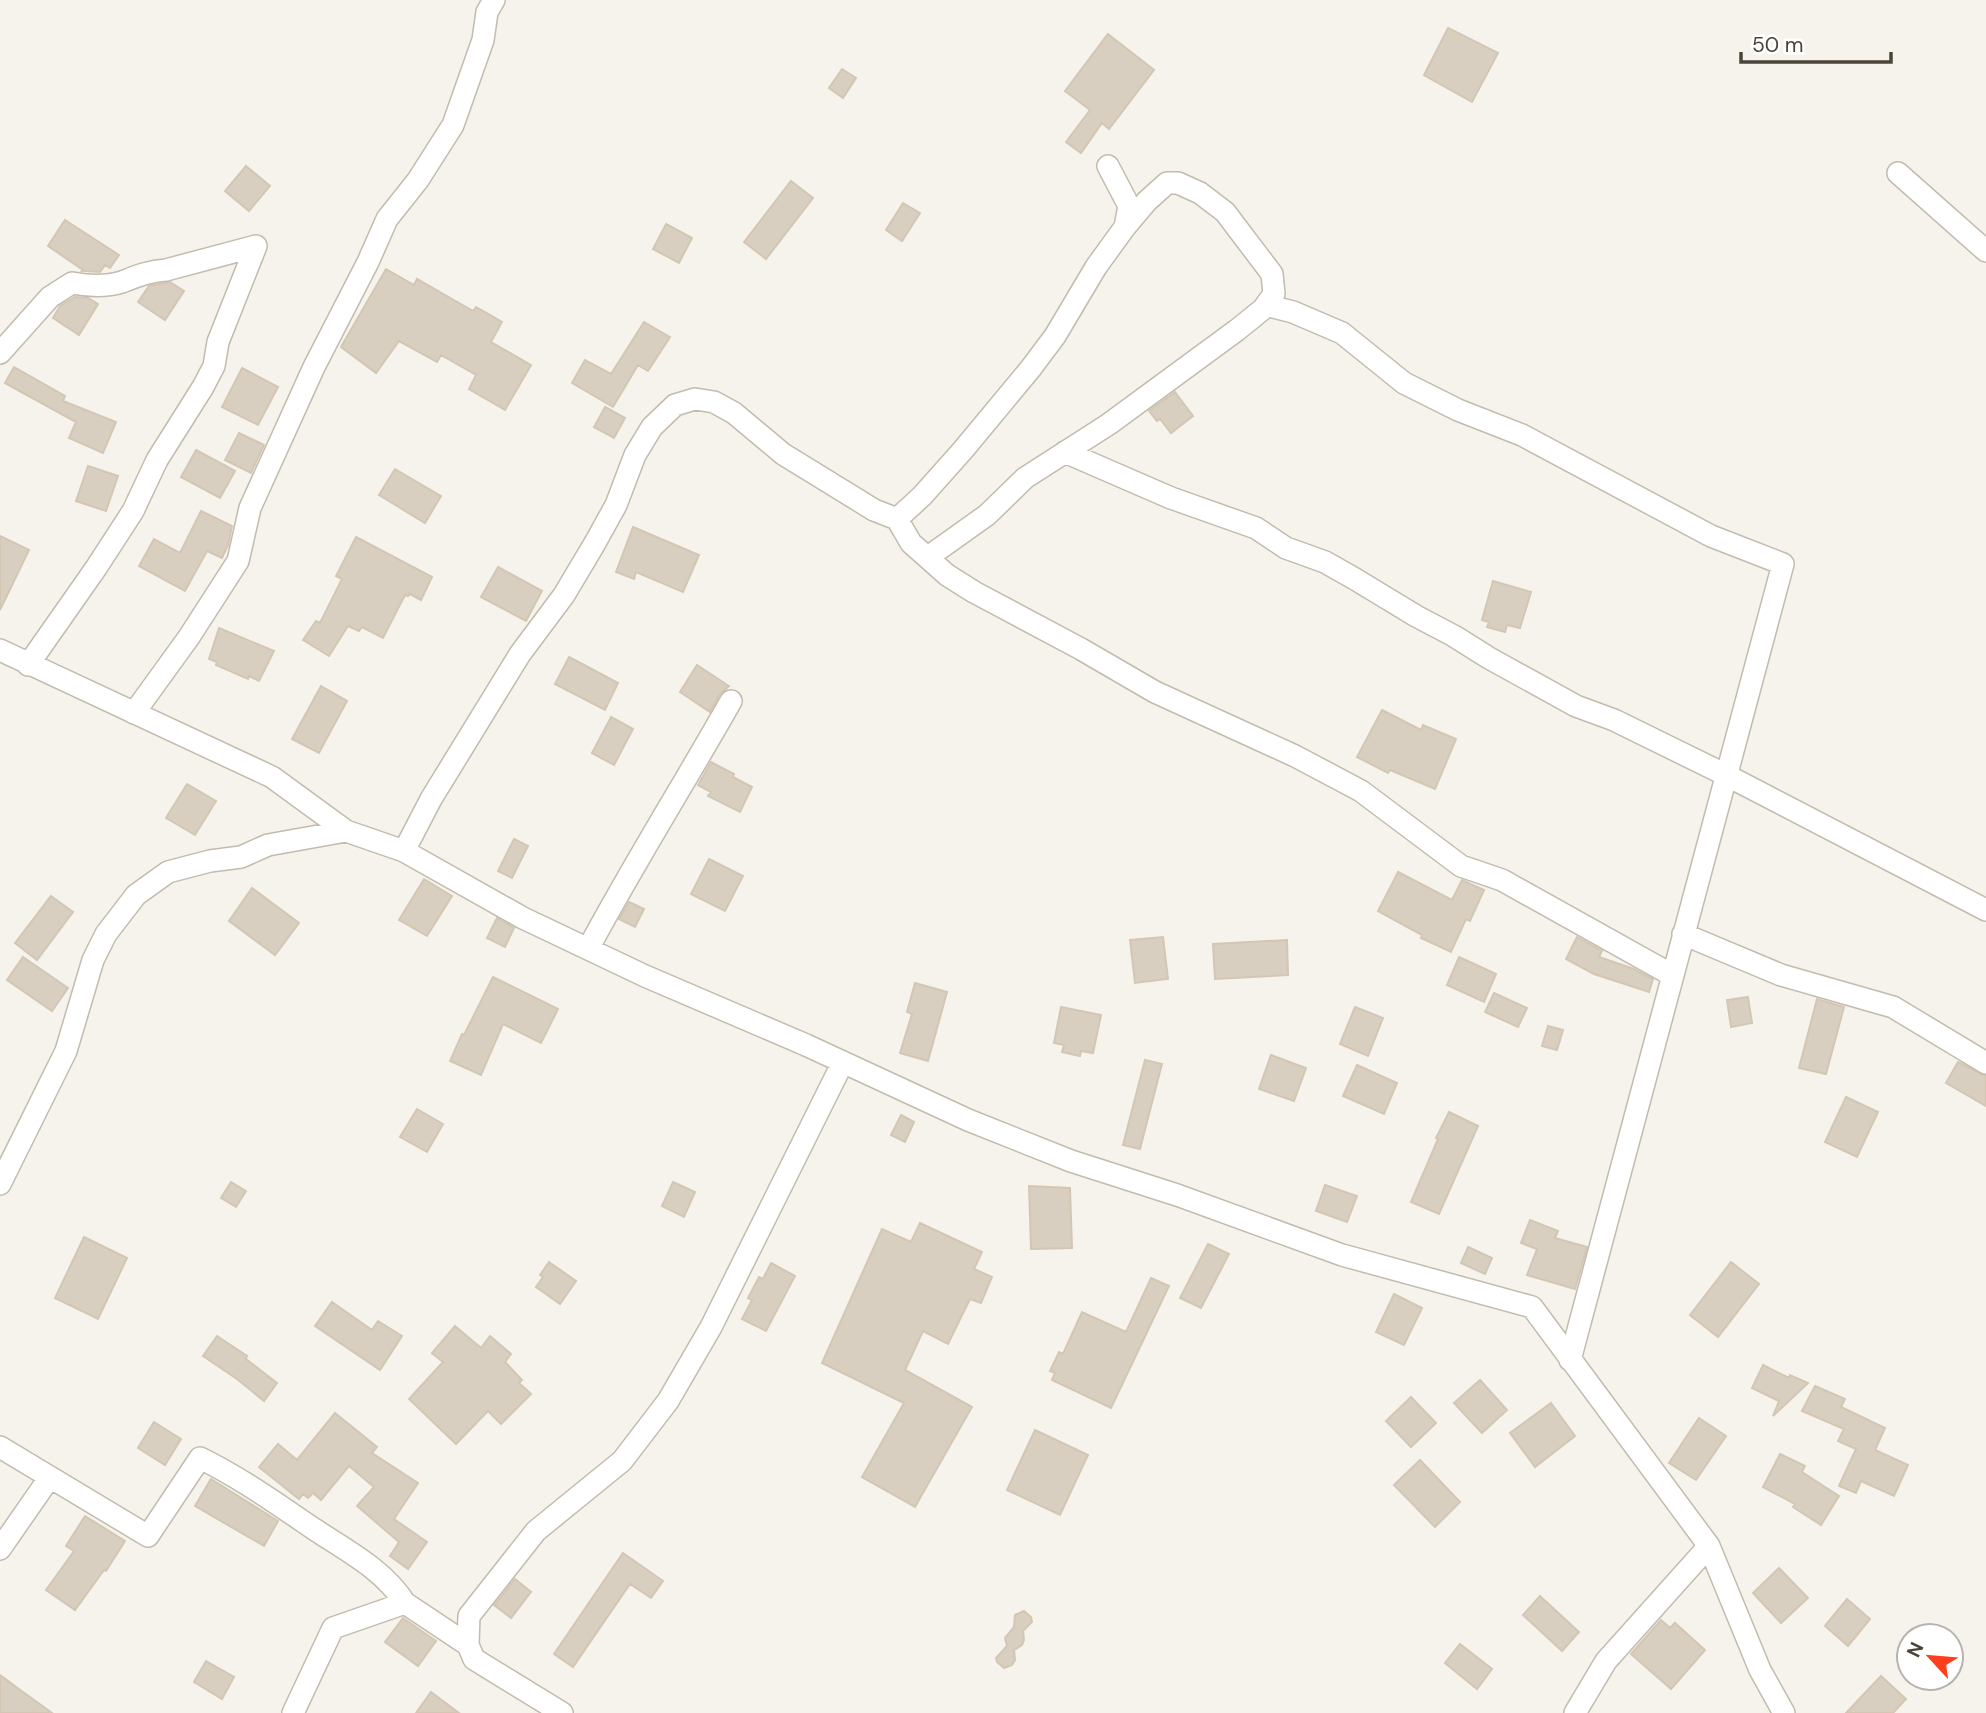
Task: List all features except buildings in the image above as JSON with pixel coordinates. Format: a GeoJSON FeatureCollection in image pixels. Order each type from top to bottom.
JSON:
{"type":"FeatureCollection","features":[{"type":"Feature","properties":{"kind":"street"},"geometry":{"type":"LineString","coordinates":[[134,713],[189,637],[238,561],[250,508],[314,367],[387,219],[418,180],[453,125],[494,0]]}},
{"type":"Feature","properties":{"kind":"street"},"geometry":{"type":"LineString","coordinates":[[1108,166],[1129,206],[1125,227]]}},
{"type":"Feature","properties":{"kind":"street"},"geometry":{"type":"LineString","coordinates":[[1898,173],[1986,251]]}},
{"type":"Feature","properties":{"kind":"street"},"geometry":{"type":"LineString","coordinates":[[897,519],[947,468],[1031,368],[1055,336],[1096,267],[1147,201],[1167,183],[1178,183],[1200,193],[1225,212],[1272,274],[1274,294],[1266,305],[1142,401],[1025,478],[987,515],[928,557]]}},
{"type":"Feature","properties":{"kind":"street"},"geometry":{"type":"LineString","coordinates":[[0,353],[50,297],[72,283],[88,286],[119,283],[152,271],[166,270],[256,246],[218,342],[214,366],[203,387],[157,460],[133,511],[90,578],[28,665]]}},
{"type":"Feature","properties":{"kind":"street"},"geometry":{"type":"LineString","coordinates":[[1266,305],[1293,312],[1342,333],[1404,383],[1458,410],[1522,435],[1711,536],[1783,564],[1570,1360]]}},
{"type":"Feature","properties":{"kind":"street"},"geometry":{"type":"LineString","coordinates":[[404,851],[431,799],[520,654],[564,595],[595,543],[616,505],[635,455],[652,427],[675,405],[695,398],[714,402],[734,413],[783,454],[874,510],[897,519],[911,543],[947,575],[974,592],[1155,692],[1295,756],[1361,791],[1461,866],[1502,880],[1672,975]]}},
{"type":"Feature","properties":{"kind":"street"},"geometry":{"type":"LineString","coordinates":[[1065,452],[1171,498],[1256,528],[1286,548],[1325,562],[1576,706],[1614,720],[1726,775],[1986,910]]}},
{"type":"Feature","properties":{"kind":"street"},"geometry":{"type":"LineString","coordinates":[[0,650],[272,778],[346,831],[404,851],[523,918],[645,976],[968,1119],[1071,1161],[1177,1195],[1342,1255],[1532,1307],[1709,1546],[1760,1670],[1784,1713]]}},
{"type":"Feature","properties":{"kind":"street"},"geometry":{"type":"LineString","coordinates":[[588,949],[620,889],[731,701]]}},
{"type":"Feature","properties":{"kind":"street"},"geometry":{"type":"LineString","coordinates":[[0,1184],[66,1051],[84,985],[106,934],[136,895],[168,872],[210,861],[241,857],[268,845],[346,831]]}},
{"type":"Feature","properties":{"kind":"street"},"geometry":{"type":"LineString","coordinates":[[1683,934],[1781,975],[1893,1007],[1986,1063]]}},
{"type":"Feature","properties":{"kind":"street"},"geometry":{"type":"LineString","coordinates":[[562,1713],[474,1659],[468,1645],[469,1616],[536,1531],[622,1461],[668,1401],[711,1327],[844,1062]]}},
{"type":"Feature","properties":{"kind":"street"},"geometry":{"type":"LineString","coordinates":[[0,1447],[148,1536],[200,1458],[232,1474],[370,1565],[394,1585],[405,1603],[468,1645]]}},
{"type":"Feature","properties":{"kind":"street"},"geometry":{"type":"LineString","coordinates":[[0,1549],[50,1477]]}},
{"type":"Feature","properties":{"kind":"street"},"geometry":{"type":"LineString","coordinates":[[1575,1713],[1606,1661],[1709,1546]]}},
{"type":"Feature","properties":{"kind":"street"},"geometry":{"type":"LineString","coordinates":[[293,1713],[333,1628],[405,1603]]}}]}
